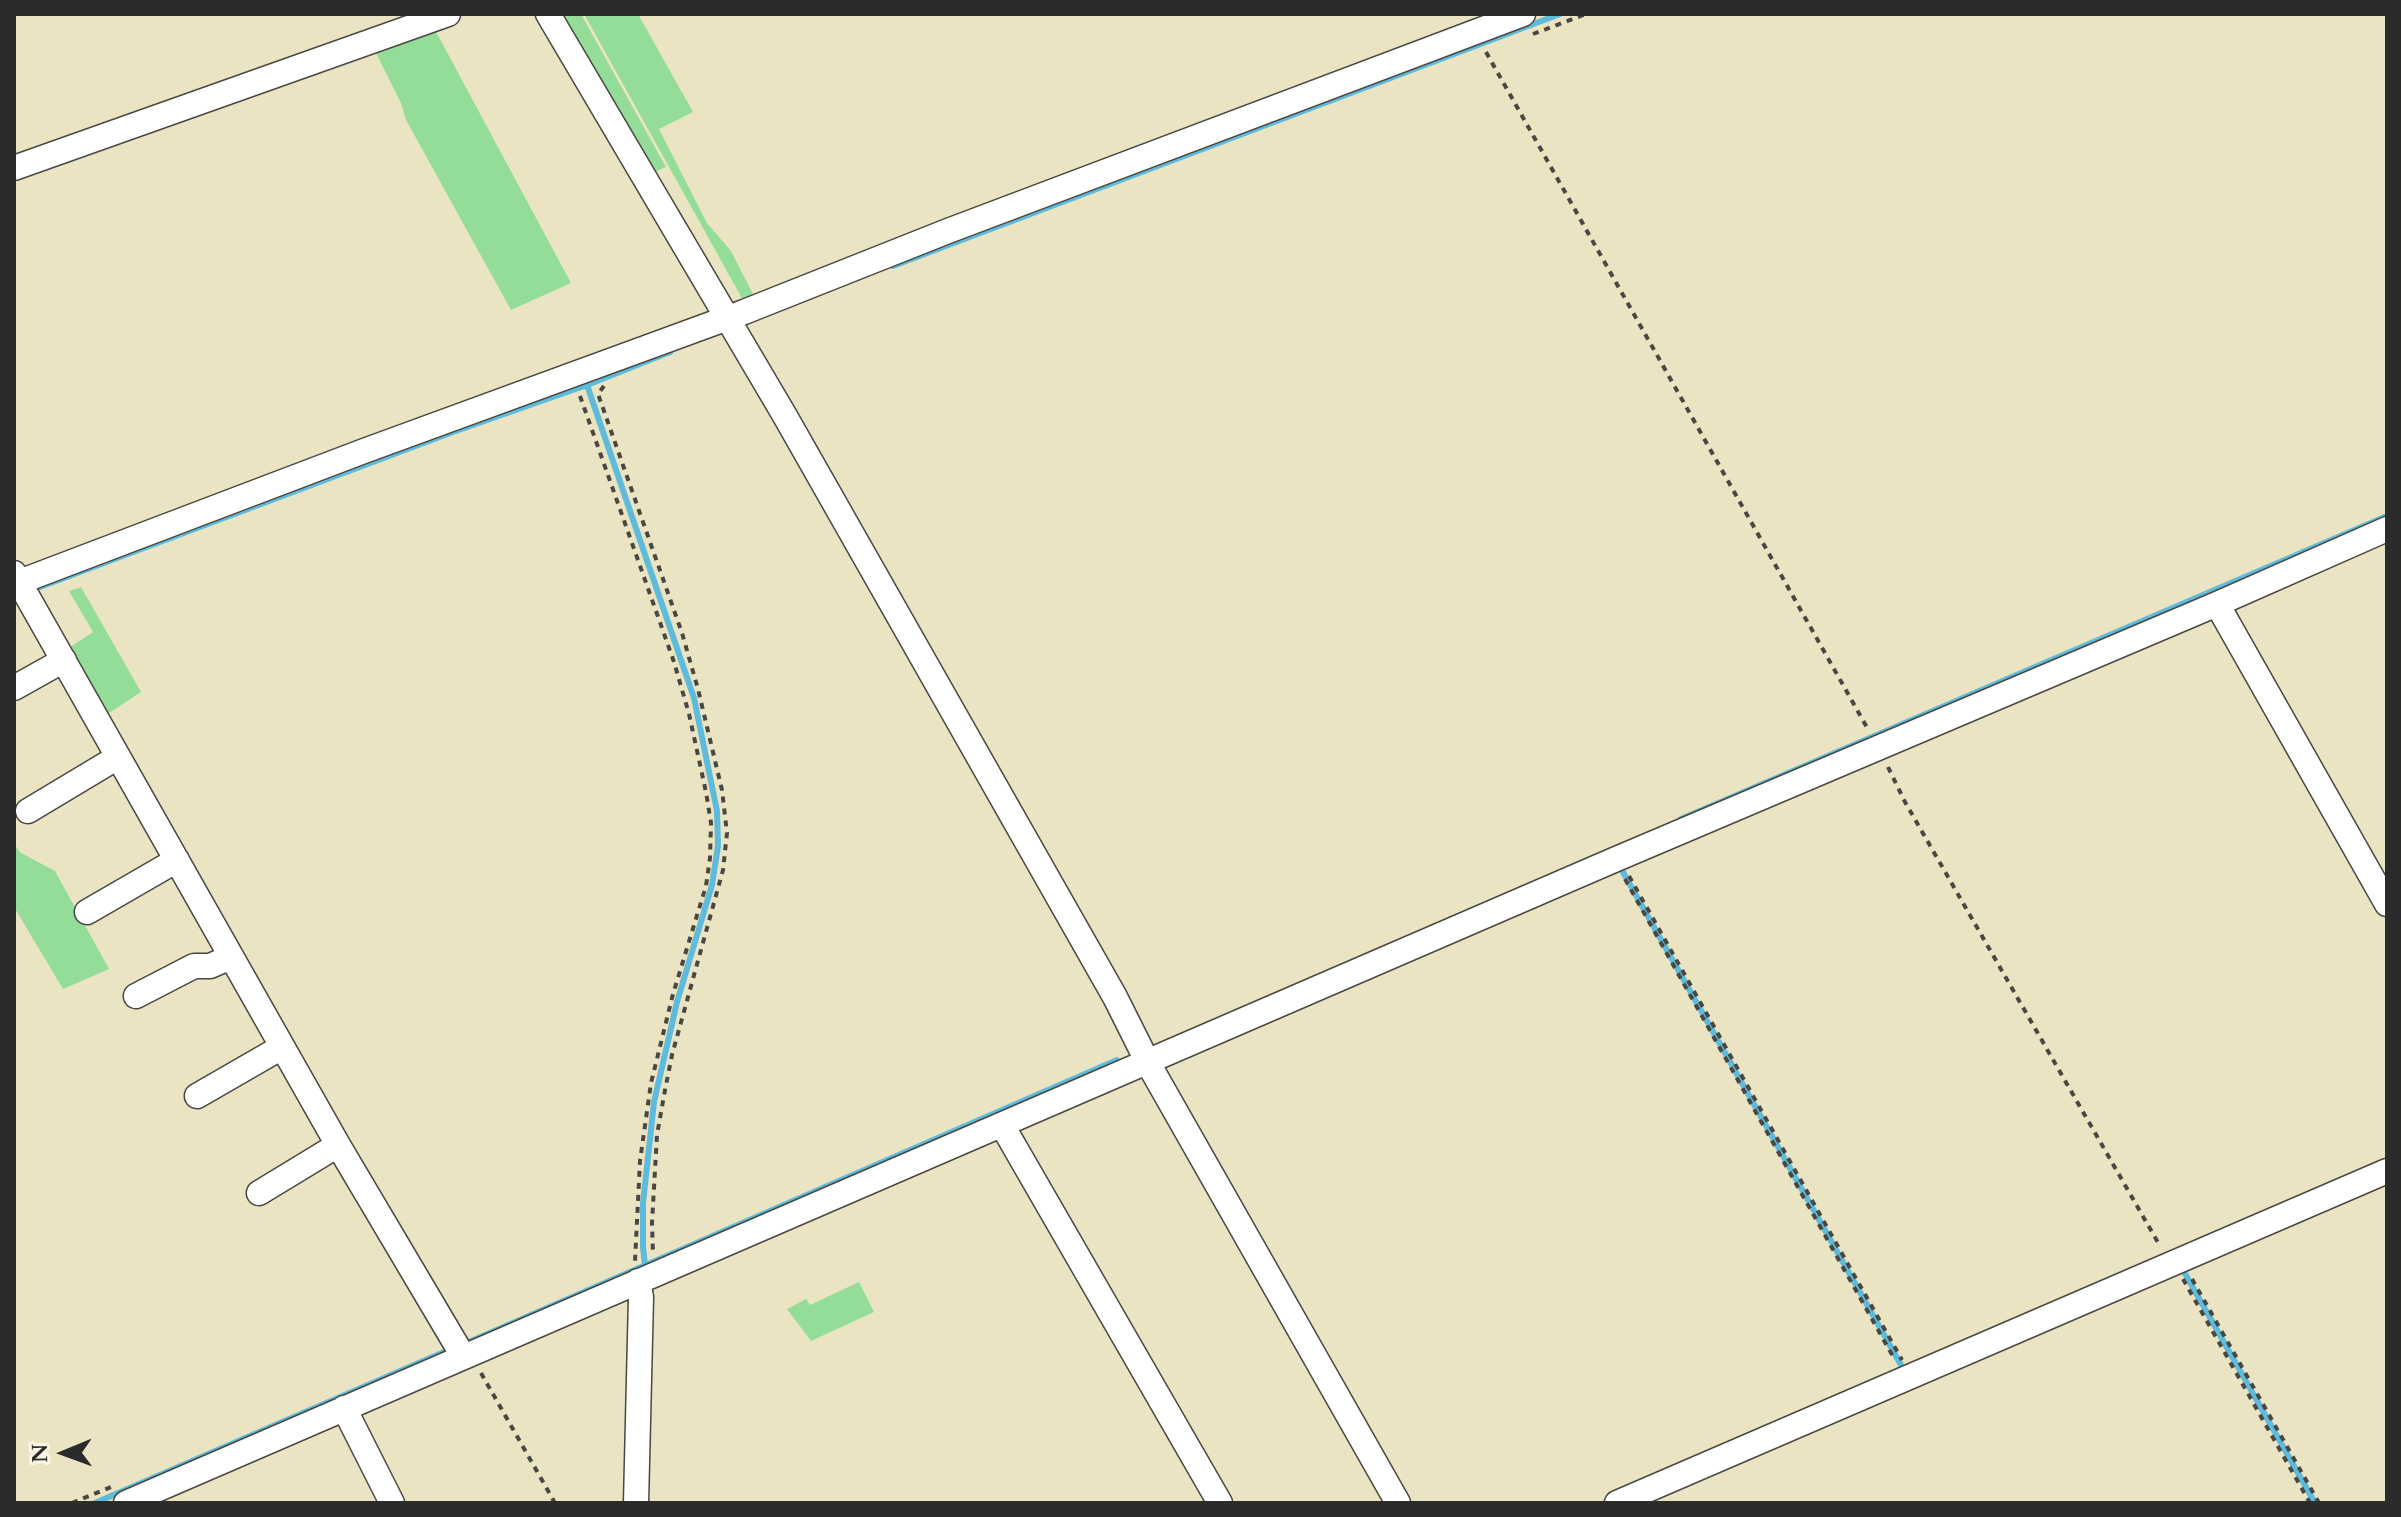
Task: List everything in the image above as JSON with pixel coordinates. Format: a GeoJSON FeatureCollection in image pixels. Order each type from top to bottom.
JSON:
{"type":"FeatureCollection","features":[{"type":"Feature","properties":{"kind":"street"},"geometry":{"type":"LineString","coordinates":[[14,168],[448,14]]}},
{"type":"Feature","properties":{"kind":"street"},"geometry":{"type":"LineString","coordinates":[[548,14],[793,430],[1398,1503]]}},
{"type":"Feature","properties":{"kind":"street"},"geometry":{"type":"LineString","coordinates":[[462,1351],[338,1145],[20,585],[379,445],[729,324],[1460,25],[1523,14]]}},
{"type":"Feature","properties":{"kind":"street"},"geometry":{"type":"LineString","coordinates":[[126,1503],[645,1271],[1002,1125],[1616,859],[1873,740],[2217,604],[2387,529]]}},
{"type":"Feature","properties":{"kind":"street"},"geometry":{"type":"LineString","coordinates":[[2217,604],[2387,904]]}},
{"type":"Feature","properties":{"kind":"street"},"geometry":{"type":"LineString","coordinates":[[14,688],[64,660]]}},
{"type":"Feature","properties":{"kind":"street"},"geometry":{"type":"LineString","coordinates":[[28,811],[118,757]]}},
{"type":"Feature","properties":{"kind":"street"},"geometry":{"type":"LineString","coordinates":[[87,912],[177,860]]}},
{"type":"Feature","properties":{"kind":"street"},"geometry":{"type":"LineString","coordinates":[[136,996],[194,966],[210,966],[231,957]]}},
{"type":"Feature","properties":{"kind":"street"},"geometry":{"type":"LineString","coordinates":[[197,1096],[282,1047]]}},
{"type":"Feature","properties":{"kind":"street"},"geometry":{"type":"LineString","coordinates":[[1002,1125],[1220,1503]]}},
{"type":"Feature","properties":{"kind":"street"},"geometry":{"type":"LineString","coordinates":[[259,1193],[338,1145]]}},
{"type":"Feature","properties":{"kind":"street"},"geometry":{"type":"LineString","coordinates":[[1617,1503],[1908,1378],[2182,1272],[2387,1171]]}},
{"type":"Feature","properties":{"kind":"street"},"geometry":{"type":"LineString","coordinates":[[636,1503],[641,1297],[645,1271]]}},
{"type":"Feature","properties":{"kind":"street"},"geometry":{"type":"LineString","coordinates":[[344,1408],[392,1503]]}},
{"type":"Feature","properties":{"kind":"path"},"geometry":{"type":"LineString","coordinates":[[1486,52],[1905,802],[2182,1272],[2310,1503]]}},
{"type":"Feature","properties":{"kind":"path"},"geometry":{"type":"LineString","coordinates":[[604,386],[598,394],[682,633],[698,689],[722,790],[727,833],[723,870],[672,1055],[657,1135],[652,1223],[645,1271]]}},
{"type":"Feature","properties":{"kind":"path"},"geometry":{"type":"LineString","coordinates":[[572,398],[581,396],[674,662],[689,714],[711,823],[706,886],[673,994],[651,1083],[640,1161],[645,1271]]}},
{"type":"Feature","properties":{"kind":"path"},"geometry":{"type":"LineString","coordinates":[[1616,859],[1908,1378]]}},
{"type":"Feature","properties":{"kind":"path"},"geometry":{"type":"LineString","coordinates":[[2182,1272],[2189,1274],[2319,1503]]}},
{"type":"Feature","properties":{"kind":"path"},"geometry":{"type":"LineString","coordinates":[[462,1351],[555,1503]]}},
{"type":"Feature","properties":{"kind":"green space"},"geometry":{"type":"Polygon","coordinates":[[[557,14],[581,14],[666,167],[651,174],[557,14]]]}},
{"type":"Feature","properties":{"kind":"green space"},"geometry":{"type":"Polygon","coordinates":[[[584,14],[638,14],[693,112],[659,129],[707,223],[731,251],[753,294],[743,300],[584,14]]]}},
{"type":"Feature","properties":{"kind":"green space"},"geometry":{"type":"Polygon","coordinates":[[[434,28],[571,283],[511,310],[406,120],[401,103],[373,47],[434,28]]]}},
{"type":"Feature","properties":{"kind":"green space"},"geometry":{"type":"Polygon","coordinates":[[[81,587],[141,692],[106,715],[67,649],[93,632],[69,591],[81,587]]]}},
{"type":"Feature","properties":{"kind":"green space"},"geometry":{"type":"Polygon","coordinates":[[[14,844],[21,853],[55,871],[109,969],[63,989],[14,907],[14,844]]]}},
{"type":"Feature","properties":{"kind":"green space"},"geometry":{"type":"Polygon","coordinates":[[[859,1282],[874,1312],[811,1341],[787,1309],[806,1299],[810,1305],[859,1282]]]}},
{"type":"Feature","properties":{"kind":"waterway"},"geometry":{"type":"LineString","coordinates":[[893,266],[1560,14]]}},
{"type":"Feature","properties":{"kind":"waterway"},"geometry":{"type":"LineString","coordinates":[[32,590],[670,352]]}},
{"type":"Feature","properties":{"kind":"waterway"},"geometry":{"type":"LineString","coordinates":[[587,385],[694,698],[717,811],[718,846],[712,885],[677,1002],[654,1102],[643,1203],[646,1272]]}},
{"type":"Feature","properties":{"kind":"waterway"},"geometry":{"type":"LineString","coordinates":[[1681,819],[2387,516]]}},
{"type":"Feature","properties":{"kind":"waterway"},"geometry":{"type":"LineString","coordinates":[[1619,865],[1905,1372]]}},
{"type":"Feature","properties":{"kind":"waterway"},"geometry":{"type":"LineString","coordinates":[[462,1345],[1117,1060]]}},
{"type":"Feature","properties":{"kind":"waterway"},"geometry":{"type":"LineString","coordinates":[[2183,1270],[2315,1503]]}},
{"type":"Feature","properties":{"kind":"waterway"},"geometry":{"type":"LineString","coordinates":[[95,1503],[451,1349]]}}]}
